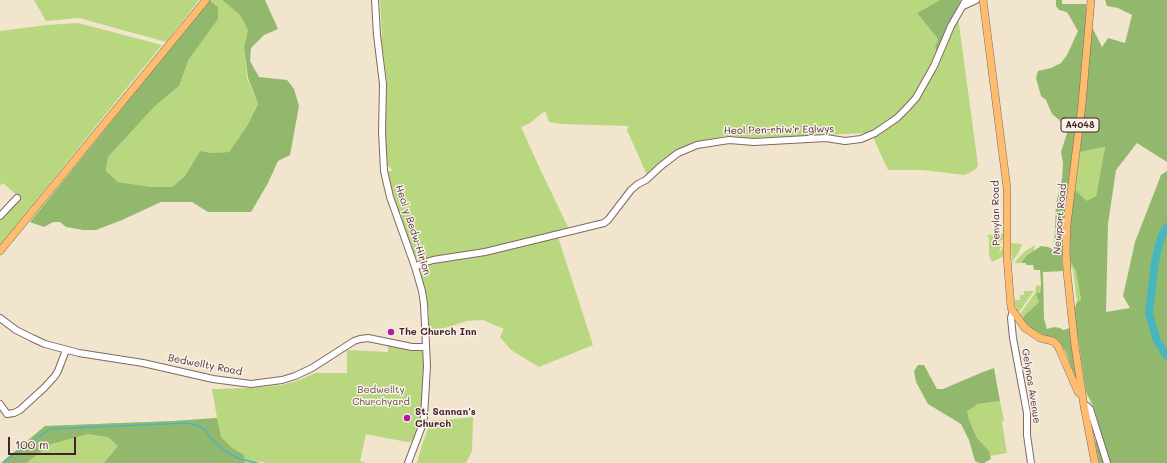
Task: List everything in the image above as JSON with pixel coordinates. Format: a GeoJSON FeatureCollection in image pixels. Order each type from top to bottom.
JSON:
{"type":"FeatureCollection","features":[{"type":"Feature","properties":{"kind":"main road"},"geometry":{"type":"LineString","coordinates":[[0,251],[206,0]]}},
{"type":"Feature","properties":{"kind":"main road","name":"Penylan Road"},"geometry":{"type":"LineString","coordinates":[[983,0],[1007,188],[1010,304],[1025,328],[1040,338],[1056,343],[1078,392],[1082,394]]}},
{"type":"Feature","properties":{"kind":"main road","name":"Newport Road"},"geometry":{"type":"LineString","coordinates":[[1091,0],[1083,96],[1067,224],[1066,249],[1069,295],[1075,346],[1084,406],[1095,463]]}},
{"type":"Feature","properties":{"kind":"street","name":"Heol y Bedw-Hirion"},"geometry":{"type":"LineString","coordinates":[[375,0],[377,35],[383,84],[382,132],[384,171],[390,197],[415,267],[424,304],[426,347],[424,417],[408,463]]}},
{"type":"Feature","properties":{"kind":"street","name":"Heol Pen-rhiw'r Eglwys"},"geometry":{"type":"LineString","coordinates":[[415,267],[432,260],[485,252],[604,222],[608,220],[627,195],[638,184],[646,180],[678,153],[697,145],[729,140],[754,142],[826,138],[862,140],[896,118],[916,98],[934,66],[951,26],[964,3],[976,0]]}},
{"type":"Feature","properties":{"kind":"street"},"geometry":{"type":"LineString","coordinates":[[0,216],[17,198]]}},
{"type":"Feature","properties":{"kind":"street","name":"Gelynos Avenue"},"geometry":{"type":"LineString","coordinates":[[1014,312],[1011,318],[1013,338],[1027,413],[1031,463]]}},
{"type":"Feature","properties":{"kind":"street","name":"Bedwellty Road"},"geometry":{"type":"LineString","coordinates":[[0,318],[16,330],[32,338],[45,344],[66,350],[143,363],[213,379],[251,384],[282,380],[295,376],[312,368],[354,341],[360,339],[368,338],[412,347],[426,347]]}},
{"type":"Feature","properties":{"kind":"street"},"geometry":{"type":"LineString","coordinates":[[0,404],[7,414],[20,410],[55,376],[66,350]]}},
{"type":"Feature","properties":{"kind":"street"},"geometry":{"type":"LineString","coordinates":[[1084,406],[1087,406],[1090,409],[1107,463]]}},
{"type":"Feature","properties":{"kind":"green space"},"geometry":{"type":"Polygon","coordinates":[[[34,0],[199,0],[166,42],[79,18],[46,21],[34,0]]]}},
{"type":"Feature","properties":{"kind":"green space"},"geometry":{"type":"Polygon","coordinates":[[[210,0],[218,7],[218,19],[189,59],[179,86],[155,106],[108,157],[106,171],[118,182],[152,187],[172,187],[185,176],[200,151],[211,153],[229,152],[247,126],[258,104],[248,78],[244,48],[248,30],[240,15],[222,0],[265,0],[278,29],[264,35],[251,48],[250,61],[259,77],[287,80],[294,89],[299,106],[290,155],[278,161],[268,183],[251,212],[208,212],[192,202],[161,202],[96,230],[83,230],[66,227],[60,222],[53,222],[44,227],[30,222],[210,0]]]}},
{"type":"Feature","properties":{"kind":"green space"},"geometry":{"type":"Polygon","coordinates":[[[211,0],[222,0],[240,15],[248,30],[244,48],[247,78],[258,104],[247,126],[229,152],[211,153],[200,151],[185,176],[172,187],[152,187],[118,182],[106,171],[108,157],[155,106],[179,86],[189,59],[200,42],[218,7],[211,0]]]}},
{"type":"Feature","properties":{"kind":"green space"},"geometry":{"type":"Polygon","coordinates":[[[380,0],[940,0],[917,13],[938,39],[935,47],[938,55],[914,97],[895,116],[869,133],[754,138],[725,136],[700,141],[681,148],[664,159],[647,175],[627,130],[629,126],[562,124],[549,122],[545,111],[530,123],[521,127],[569,229],[484,250],[421,259],[416,258],[407,238],[389,179],[388,172],[393,170],[387,165],[385,137],[387,81],[381,36],[380,0]]]}},
{"type":"Feature","properties":{"kind":"green space"},"geometry":{"type":"Polygon","coordinates":[[[940,0],[961,0],[938,55],[935,47],[938,39],[917,13],[940,0]]]}},
{"type":"Feature","properties":{"kind":"green space"},"geometry":{"type":"Polygon","coordinates":[[[1056,0],[1062,0],[1062,4],[1086,4],[1086,19],[1075,146],[1064,219],[1062,259],[1063,271],[1043,272],[1044,319],[1047,329],[1054,327],[1063,330],[1070,328],[1078,386],[1066,352],[1057,339],[1035,332],[1023,319],[1024,316],[1039,302],[1036,294],[1040,292],[1041,285],[1040,270],[1034,270],[1033,265],[1021,263],[1026,256],[1041,246],[1054,250],[1056,204],[1062,179],[1063,163],[1061,152],[1068,130],[1064,124],[1052,114],[1046,100],[1041,96],[1036,78],[1038,71],[1051,68],[1061,63],[1067,55],[1078,31],[1067,12],[1059,10],[1056,6],[1056,0]]]}},
{"type":"Feature","properties":{"kind":"green space"},"geometry":{"type":"Polygon","coordinates":[[[1105,0],[1167,0],[1167,162],[1137,143],[1116,170],[1108,224],[1106,312],[1130,308],[1123,296],[1135,242],[1161,175],[1167,171],[1167,463],[1110,463],[1094,408],[1086,392],[1074,310],[1077,302],[1081,300],[1076,271],[1070,261],[1068,244],[1074,189],[1087,201],[1096,196],[1105,147],[1080,152],[1092,27],[1102,47],[1108,38],[1125,43],[1132,15],[1118,8],[1107,6],[1105,0]]]}},
{"type":"Feature","properties":{"kind":"green space"},"geometry":{"type":"Polygon","coordinates":[[[958,17],[978,165],[976,169],[965,175],[923,170],[888,170],[873,137],[919,98],[934,72],[958,17]]]}},
{"type":"Feature","properties":{"kind":"green space"},"geometry":{"type":"Polygon","coordinates":[[[78,23],[162,45],[0,245],[0,220],[20,198],[3,183],[0,186],[0,31],[78,23]]]}},
{"type":"Feature","properties":{"kind":"green space"},"geometry":{"type":"Polygon","coordinates":[[[1105,147],[1096,196],[1087,202],[1074,189],[1080,152],[1105,147]]]}},
{"type":"Feature","properties":{"kind":"green space"},"geometry":{"type":"Polygon","coordinates":[[[1004,234],[1003,240],[999,241],[1004,243],[1002,243],[999,252],[1004,245],[1004,256],[992,262],[989,255],[989,239],[987,235],[1004,234]]]}},
{"type":"Feature","properties":{"kind":"green space"},"geometry":{"type":"Polygon","coordinates":[[[558,237],[593,345],[539,367],[511,350],[500,337],[504,329],[483,320],[467,321],[429,333],[429,314],[421,276],[422,268],[428,264],[558,237]]]}},
{"type":"Feature","properties":{"kind":"green space"},"geometry":{"type":"Polygon","coordinates":[[[1011,243],[1022,244],[1019,252],[1012,262],[1011,243]]]}},
{"type":"Feature","properties":{"kind":"green space"},"geometry":{"type":"Polygon","coordinates":[[[1068,244],[1070,261],[1076,271],[1081,300],[1077,302],[1073,270],[1069,266],[1068,244]]]}},
{"type":"Feature","properties":{"kind":"green space"},"geometry":{"type":"Polygon","coordinates":[[[1035,245],[1034,251],[1026,256],[1021,263],[1014,263],[1024,252],[1035,245]]]}},
{"type":"Feature","properties":{"kind":"green space"},"geometry":{"type":"Polygon","coordinates":[[[1041,285],[1038,298],[1039,302],[1024,316],[1023,319],[1020,314],[1035,293],[1036,286],[1041,285]]]}},
{"type":"Feature","properties":{"kind":"green space"},"geometry":{"type":"Polygon","coordinates":[[[1024,291],[1034,291],[1019,312],[1015,305],[1015,300],[1020,300],[1020,295],[1024,295],[1024,291]]]}},
{"type":"Feature","properties":{"kind":"green space"},"geometry":{"type":"Polygon","coordinates":[[[388,344],[400,348],[420,350],[423,352],[425,367],[421,422],[414,440],[410,442],[366,434],[360,461],[366,463],[266,463],[259,461],[260,463],[1,463],[45,426],[217,418],[212,389],[252,388],[282,385],[297,381],[315,373],[347,373],[347,350],[388,352],[388,344]]]}},
{"type":"Feature","properties":{"kind":"green space"},"geometry":{"type":"Polygon","coordinates":[[[918,365],[924,365],[937,389],[943,389],[994,368],[1000,401],[978,404],[967,411],[969,420],[977,438],[989,451],[991,459],[984,463],[975,461],[969,440],[961,424],[928,404],[916,382],[914,371],[918,365]]]}},
{"type":"Feature","properties":{"kind":"green space"},"geometry":{"type":"Polygon","coordinates":[[[1000,401],[1004,420],[1002,422],[1007,453],[990,456],[989,451],[977,438],[966,411],[978,404],[1000,401]]]}},
{"type":"Feature","properties":{"kind":"green space","name":"Bedwellty Churchyard"},"geometry":{"type":"Polygon","coordinates":[[[473,417],[472,451],[466,463],[417,463],[431,420],[473,417]]]}},
{"type":"Feature","properties":{"kind":"green space"},"geometry":{"type":"Polygon","coordinates":[[[217,418],[221,437],[232,448],[244,455],[245,463],[104,463],[118,446],[108,437],[88,434],[51,444],[26,463],[1,463],[45,426],[217,418]]]}},
{"type":"Feature","properties":{"kind":"green space"},"geometry":{"type":"Polygon","coordinates":[[[1095,441],[1098,442],[1105,463],[1099,463],[1095,441]]]}},
{"type":"Feature","properties":{"kind":"waterway"},"geometry":{"type":"LineString","coordinates":[[1167,227],[1162,235],[1155,262],[1149,313],[1157,341],[1167,356]]}},
{"type":"Feature","properties":{"kind":"waterway"},"geometry":{"type":"LineString","coordinates":[[4,463],[7,459],[50,429],[186,423],[197,425],[205,430],[225,451],[238,458],[256,463]]}},
{"type":"Feature","properties":{"kind":"place","name":"The Church Inn"},"geometry":{"type":"Point","coordinates":[391,332]}},
{"type":"Feature","properties":{"kind":"place","name":"St. Sannan's Church"},"geometry":{"type":"Point","coordinates":[407,418]}}]}
